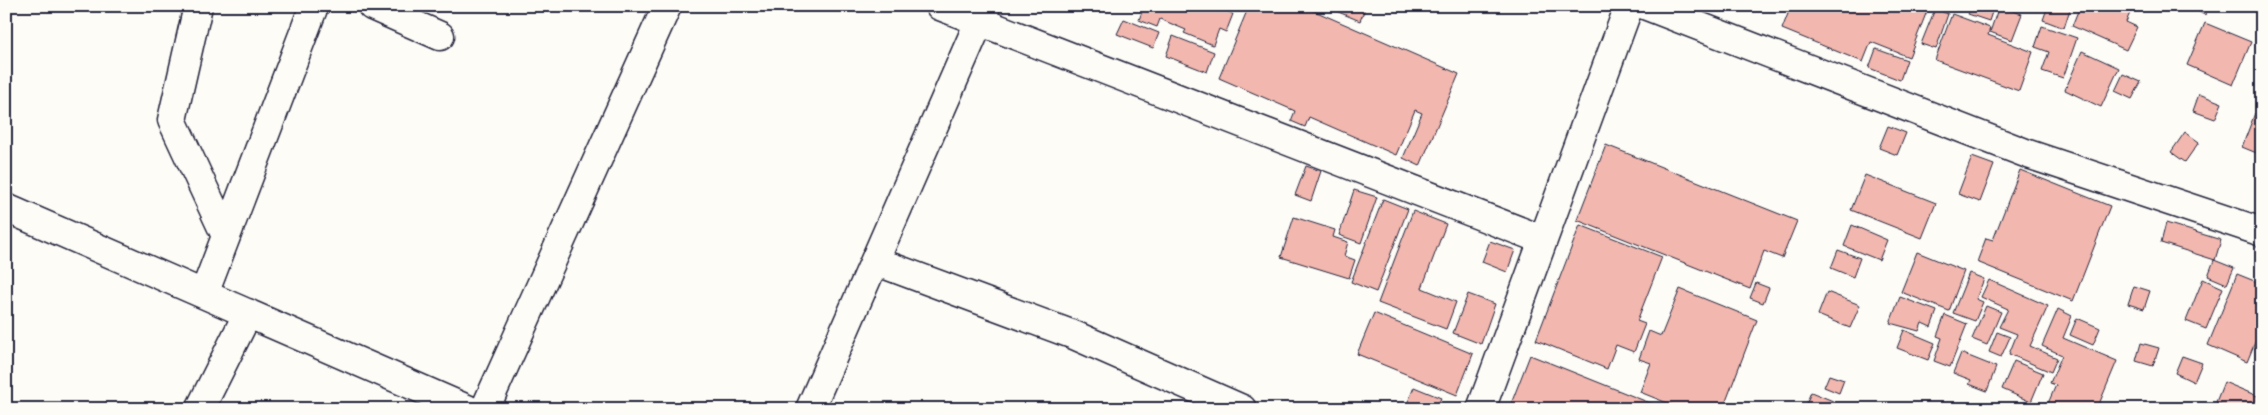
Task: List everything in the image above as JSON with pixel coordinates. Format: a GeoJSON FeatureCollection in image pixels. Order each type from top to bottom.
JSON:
{"type":"FeatureCollection","features":[{"type":"Feature","properties":{"kind":"street"},"geometry":{"type":"LineString","coordinates":[[198,6],[172,120],[226,236]]}},
{"type":"Feature","properties":{"kind":"street"},"geometry":{"type":"LineString","coordinates":[[204,294],[314,6]]}},
{"type":"Feature","properties":{"kind":"street"},"geometry":{"type":"LineString","coordinates":[[372,6],[440,36]]}},
{"type":"Feature","properties":{"kind":"street"},"geometry":{"type":"LineString","coordinates":[[485,409],[667,6]]}},
{"type":"Feature","properties":{"kind":"street"},"geometry":{"type":"LineString","coordinates":[[940,6],[984,14],[1543,240]]}},
{"type":"Feature","properties":{"kind":"street"},"geometry":{"type":"LineString","coordinates":[[1481,409],[1629,6]]}},
{"type":"Feature","properties":{"kind":"street"},"geometry":{"type":"LineString","coordinates":[[1647,6],[2028,154],[2262,232]]}},
{"type":"Feature","properties":{"kind":"street"},"geometry":{"type":"LineString","coordinates":[[810,409],[984,14]]}},
{"type":"Feature","properties":{"kind":"street"},"geometry":{"type":"LineString","coordinates":[[6,208],[248,313],[433,402],[467,409]]}},
{"type":"Feature","properties":{"kind":"street"},"geometry":{"type":"LineString","coordinates":[[875,262],[1074,335],[1242,409]]}},
{"type":"Feature","properties":{"kind":"street"},"geometry":{"type":"LineString","coordinates":[[200,409],[248,313]]}},
{"type":"Feature","properties":{"kind":"building"},"geometry":{"type":"Polygon","coordinates":[[[1144,6],[1228,6],[1226,11],[1233,14],[1226,32],[1219,29],[1213,45],[1184,33],[1186,30],[1160,19],[1157,27],[1139,20],[1144,6]]]}},
{"type":"Feature","properties":{"kind":"building"},"geometry":{"type":"Polygon","coordinates":[[[1249,6],[1303,6],[1459,74],[1420,166],[1403,158],[1422,113],[1415,110],[1396,155],[1309,117],[1305,127],[1291,121],[1295,111],[1219,78],[1249,6]]]}},
{"type":"Feature","properties":{"kind":"building"},"geometry":{"type":"Polygon","coordinates":[[[1324,6],[1366,6],[1360,21],[1324,6]]]}},
{"type":"Feature","properties":{"kind":"building"},"geometry":{"type":"Polygon","coordinates":[[[1791,6],[1929,6],[1909,57],[1871,42],[1863,62],[1782,29],[1791,6]]]}},
{"type":"Feature","properties":{"kind":"building"},"geometry":{"type":"Polygon","coordinates":[[[1971,6],[1994,6],[1989,21],[1968,14],[1971,6]]]}},
{"type":"Feature","properties":{"kind":"building"},"geometry":{"type":"Polygon","coordinates":[[[1999,6],[2022,14],[2012,40],[1990,32],[1999,6]]]}},
{"type":"Feature","properties":{"kind":"building"},"geometry":{"type":"Polygon","coordinates":[[[2048,6],[2071,6],[2064,28],[2043,20],[2048,6]]]}},
{"type":"Feature","properties":{"kind":"building"},"geometry":{"type":"Polygon","coordinates":[[[2080,6],[2133,6],[2126,22],[2137,27],[2126,50],[2072,26],[2080,6]]]}},
{"type":"Feature","properties":{"kind":"building"},"geometry":{"type":"Polygon","coordinates":[[[2186,6],[2209,6],[2205,15],[2186,6]]]}},
{"type":"Feature","properties":{"kind":"building"},"geometry":{"type":"Polygon","coordinates":[[[1935,9],[1948,14],[1936,49],[1921,44],[1935,9]]]}},
{"type":"Feature","properties":{"kind":"building"},"geometry":{"type":"Polygon","coordinates":[[[1952,14],[1990,28],[1988,35],[2033,52],[2019,91],[1935,60],[1952,14]]]}},
{"type":"Feature","properties":{"kind":"building"},"geometry":{"type":"Polygon","coordinates":[[[1124,19],[1159,33],[1153,48],[1117,34],[1124,19]]]}},
{"type":"Feature","properties":{"kind":"building"},"geometry":{"type":"Polygon","coordinates":[[[2205,23],[2251,42],[2233,85],[2187,65],[2205,23]]]}},
{"type":"Feature","properties":{"kind":"building"},"geometry":{"type":"Polygon","coordinates":[[[2042,26],[2077,38],[2063,78],[2042,71],[2049,52],[2035,47],[2042,26]]]}},
{"type":"Feature","properties":{"kind":"building"},"geometry":{"type":"Polygon","coordinates":[[[1173,36],[1214,52],[1207,72],[1166,56],[1173,36]]]}},
{"type":"Feature","properties":{"kind":"building"},"geometry":{"type":"Polygon","coordinates":[[[1876,49],[1907,60],[1900,80],[1869,68],[1876,49]]]}},
{"type":"Feature","properties":{"kind":"building"},"geometry":{"type":"Polygon","coordinates":[[[2082,51],[2119,68],[2101,107],[2065,90],[2082,51]]]}},
{"type":"Feature","properties":{"kind":"building"},"geometry":{"type":"Polygon","coordinates":[[[2123,74],[2141,82],[2132,99],[2115,91],[2123,74]]]}},
{"type":"Feature","properties":{"kind":"building"},"geometry":{"type":"Polygon","coordinates":[[[2199,94],[2222,103],[2215,119],[2193,111],[2199,94]]]}},
{"type":"Feature","properties":{"kind":"building"},"geometry":{"type":"Polygon","coordinates":[[[2255,113],[2262,116],[2262,148],[2259,154],[2242,147],[2255,113]]]}},
{"type":"Feature","properties":{"kind":"building"},"geometry":{"type":"Polygon","coordinates":[[[1888,126],[1906,133],[1897,155],[1879,148],[1888,126]]]}},
{"type":"Feature","properties":{"kind":"building"},"geometry":{"type":"Polygon","coordinates":[[[2185,132],[2199,142],[2185,162],[2171,152],[2185,132]]]}},
{"type":"Feature","properties":{"kind":"building"},"geometry":{"type":"Polygon","coordinates":[[[1606,145],[1797,221],[1782,258],[1764,251],[1750,289],[1577,220],[1606,145]]]}},
{"type":"Feature","properties":{"kind":"building"},"geometry":{"type":"Polygon","coordinates":[[[1972,157],[1994,165],[1980,202],[1958,194],[1972,157]]]}},
{"type":"Feature","properties":{"kind":"building"},"geometry":{"type":"Polygon","coordinates":[[[1306,166],[1321,171],[1311,201],[1295,195],[1306,166]]]}},
{"type":"Feature","properties":{"kind":"building"},"geometry":{"type":"Polygon","coordinates":[[[2020,170],[2110,206],[2073,301],[1977,262],[1986,238],[1993,240],[2020,170]]]}},
{"type":"Feature","properties":{"kind":"building"},"geometry":{"type":"Polygon","coordinates":[[[1865,175],[1936,203],[1922,238],[1851,210],[1865,175]]]}},
{"type":"Feature","properties":{"kind":"building"},"geometry":{"type":"Polygon","coordinates":[[[1354,190],[1377,197],[1361,243],[1339,235],[1354,190]]]}},
{"type":"Feature","properties":{"kind":"building"},"geometry":{"type":"Polygon","coordinates":[[[1383,199],[1408,209],[1376,292],[1351,282],[1383,199]]]}},
{"type":"Feature","properties":{"kind":"building"},"geometry":{"type":"Polygon","coordinates":[[[1413,211],[1446,224],[1422,288],[1456,302],[1446,329],[1378,303],[1413,211]]]}},
{"type":"Feature","properties":{"kind":"building"},"geometry":{"type":"Polygon","coordinates":[[[1294,217],[1335,230],[1333,237],[1348,242],[1344,256],[1355,260],[1349,278],[1281,257],[1294,217]]]}},
{"type":"Feature","properties":{"kind":"building"},"geometry":{"type":"Polygon","coordinates":[[[2166,223],[2221,240],[2215,260],[2161,243],[2166,223]]]}},
{"type":"Feature","properties":{"kind":"building"},"geometry":{"type":"Polygon","coordinates":[[[1580,225],[1662,257],[1637,321],[1645,324],[1634,352],[1616,345],[1607,369],[1536,340],[1580,225]]]}},
{"type":"Feature","properties":{"kind":"building"},"geometry":{"type":"Polygon","coordinates":[[[1852,225],[1887,240],[1879,260],[1844,246],[1852,225]]]}},
{"type":"Feature","properties":{"kind":"building"},"geometry":{"type":"Polygon","coordinates":[[[1490,241],[1515,250],[1507,272],[1482,262],[1490,241]]]}},
{"type":"Feature","properties":{"kind":"building"},"geometry":{"type":"Polygon","coordinates":[[[1838,250],[1860,258],[1853,277],[1831,268],[1838,250]]]}},
{"type":"Feature","properties":{"kind":"building"},"geometry":{"type":"Polygon","coordinates":[[[1917,252],[1964,271],[1949,311],[1901,292],[1917,252]]]}},
{"type":"Feature","properties":{"kind":"building"},"geometry":{"type":"Polygon","coordinates":[[[2214,260],[2234,268],[2227,284],[2208,276],[2214,260]]]}},
{"type":"Feature","properties":{"kind":"building"},"geometry":{"type":"Polygon","coordinates":[[[1969,273],[1984,279],[1976,299],[1983,302],[1975,321],[1953,313],[1969,273]]]}},
{"type":"Feature","properties":{"kind":"building"},"geometry":{"type":"Polygon","coordinates":[[[2237,274],[2262,284],[2262,330],[2260,330],[2247,362],[2208,345],[2237,274]]]}},
{"type":"Feature","properties":{"kind":"building"},"geometry":{"type":"Polygon","coordinates":[[[2203,279],[2223,288],[2206,329],[2186,321],[2203,279]]]}},
{"type":"Feature","properties":{"kind":"building"},"geometry":{"type":"Polygon","coordinates":[[[1989,280],[2048,306],[2030,346],[2057,358],[2051,372],[2009,354],[2017,334],[1999,327],[2008,309],[1981,297],[1989,280]]]}},
{"type":"Feature","properties":{"kind":"building"},"geometry":{"type":"Polygon","coordinates":[[[1756,283],[1769,288],[1763,303],[1750,298],[1756,283]]]}},
{"type":"Feature","properties":{"kind":"building"},"geometry":{"type":"Polygon","coordinates":[[[2134,286],[2150,291],[2144,309],[2128,304],[2134,286]]]}},
{"type":"Feature","properties":{"kind":"building"},"geometry":{"type":"Polygon","coordinates":[[[1680,289],[1757,320],[1723,409],[1682,409],[1640,392],[1651,363],[1639,359],[1649,331],[1661,336],[1680,289]]]}},
{"type":"Feature","properties":{"kind":"building"},"geometry":{"type":"Polygon","coordinates":[[[1827,292],[1860,305],[1850,328],[1818,315],[1827,292]]]}},
{"type":"Feature","properties":{"kind":"building"},"geometry":{"type":"Polygon","coordinates":[[[1468,294],[1495,304],[1481,344],[1453,333],[1468,294]]]}},
{"type":"Feature","properties":{"kind":"building"},"geometry":{"type":"Polygon","coordinates":[[[1900,297],[1937,311],[1931,327],[1922,323],[1919,331],[1890,323],[1900,297]]]}},
{"type":"Feature","properties":{"kind":"building"},"geometry":{"type":"Polygon","coordinates":[[[1986,306],[2001,312],[1987,345],[1972,339],[1986,306]]]}},
{"type":"Feature","properties":{"kind":"building"},"geometry":{"type":"Polygon","coordinates":[[[2058,309],[2072,316],[2063,338],[2117,361],[2097,409],[2046,408],[2056,385],[2050,383],[2062,355],[2042,346],[2058,309]]]}},
{"type":"Feature","properties":{"kind":"building"},"geometry":{"type":"Polygon","coordinates":[[[1374,313],[1473,354],[1457,395],[1357,354],[1374,313]]]}},
{"type":"Feature","properties":{"kind":"building"},"geometry":{"type":"Polygon","coordinates":[[[1945,315],[1967,324],[1950,367],[1934,361],[1942,338],[1937,336],[1945,315]]]}},
{"type":"Feature","properties":{"kind":"building"},"geometry":{"type":"Polygon","coordinates":[[[2077,318],[2100,328],[2093,345],[2070,335],[2077,318]]]}},
{"type":"Feature","properties":{"kind":"building"},"geometry":{"type":"Polygon","coordinates":[[[1904,330],[1935,343],[1928,360],[1897,348],[1904,330]]]}},
{"type":"Feature","properties":{"kind":"building"},"geometry":{"type":"Polygon","coordinates":[[[1997,332],[2010,337],[2001,357],[1989,352],[1997,332]]]}},
{"type":"Feature","properties":{"kind":"building"},"geometry":{"type":"Polygon","coordinates":[[[2141,343],[2159,348],[2153,366],[2136,361],[2141,343]]]}},
{"type":"Feature","properties":{"kind":"building"},"geometry":{"type":"Polygon","coordinates":[[[1961,353],[1996,367],[1987,391],[1969,384],[1971,380],[1953,373],[1961,353]]]}},
{"type":"Feature","properties":{"kind":"building"},"geometry":{"type":"Polygon","coordinates":[[[1530,355],[1665,409],[1509,409],[1530,355]]]}},
{"type":"Feature","properties":{"kind":"building"},"geometry":{"type":"Polygon","coordinates":[[[2182,356],[2202,363],[2194,382],[2175,373],[2182,356]]]}},
{"type":"Feature","properties":{"kind":"building"},"geometry":{"type":"Polygon","coordinates":[[[2014,361],[2043,373],[2031,402],[2002,389],[2014,361]]]}},
{"type":"Feature","properties":{"kind":"building"},"geometry":{"type":"Polygon","coordinates":[[[1829,375],[1844,380],[1839,393],[1824,387],[1829,375]]]}},
{"type":"Feature","properties":{"kind":"building"},"geometry":{"type":"Polygon","coordinates":[[[2224,382],[2262,398],[2259,409],[2233,409],[2216,402],[2224,382]]]}},
{"type":"Feature","properties":{"kind":"building"},"geometry":{"type":"Polygon","coordinates":[[[1414,387],[1441,398],[1436,409],[1412,409],[1406,407],[1414,387]]]}},
{"type":"Feature","properties":{"kind":"building"},"geometry":{"type":"Polygon","coordinates":[[[1811,392],[1833,401],[1830,409],[1804,409],[1811,392]]]}}]}
